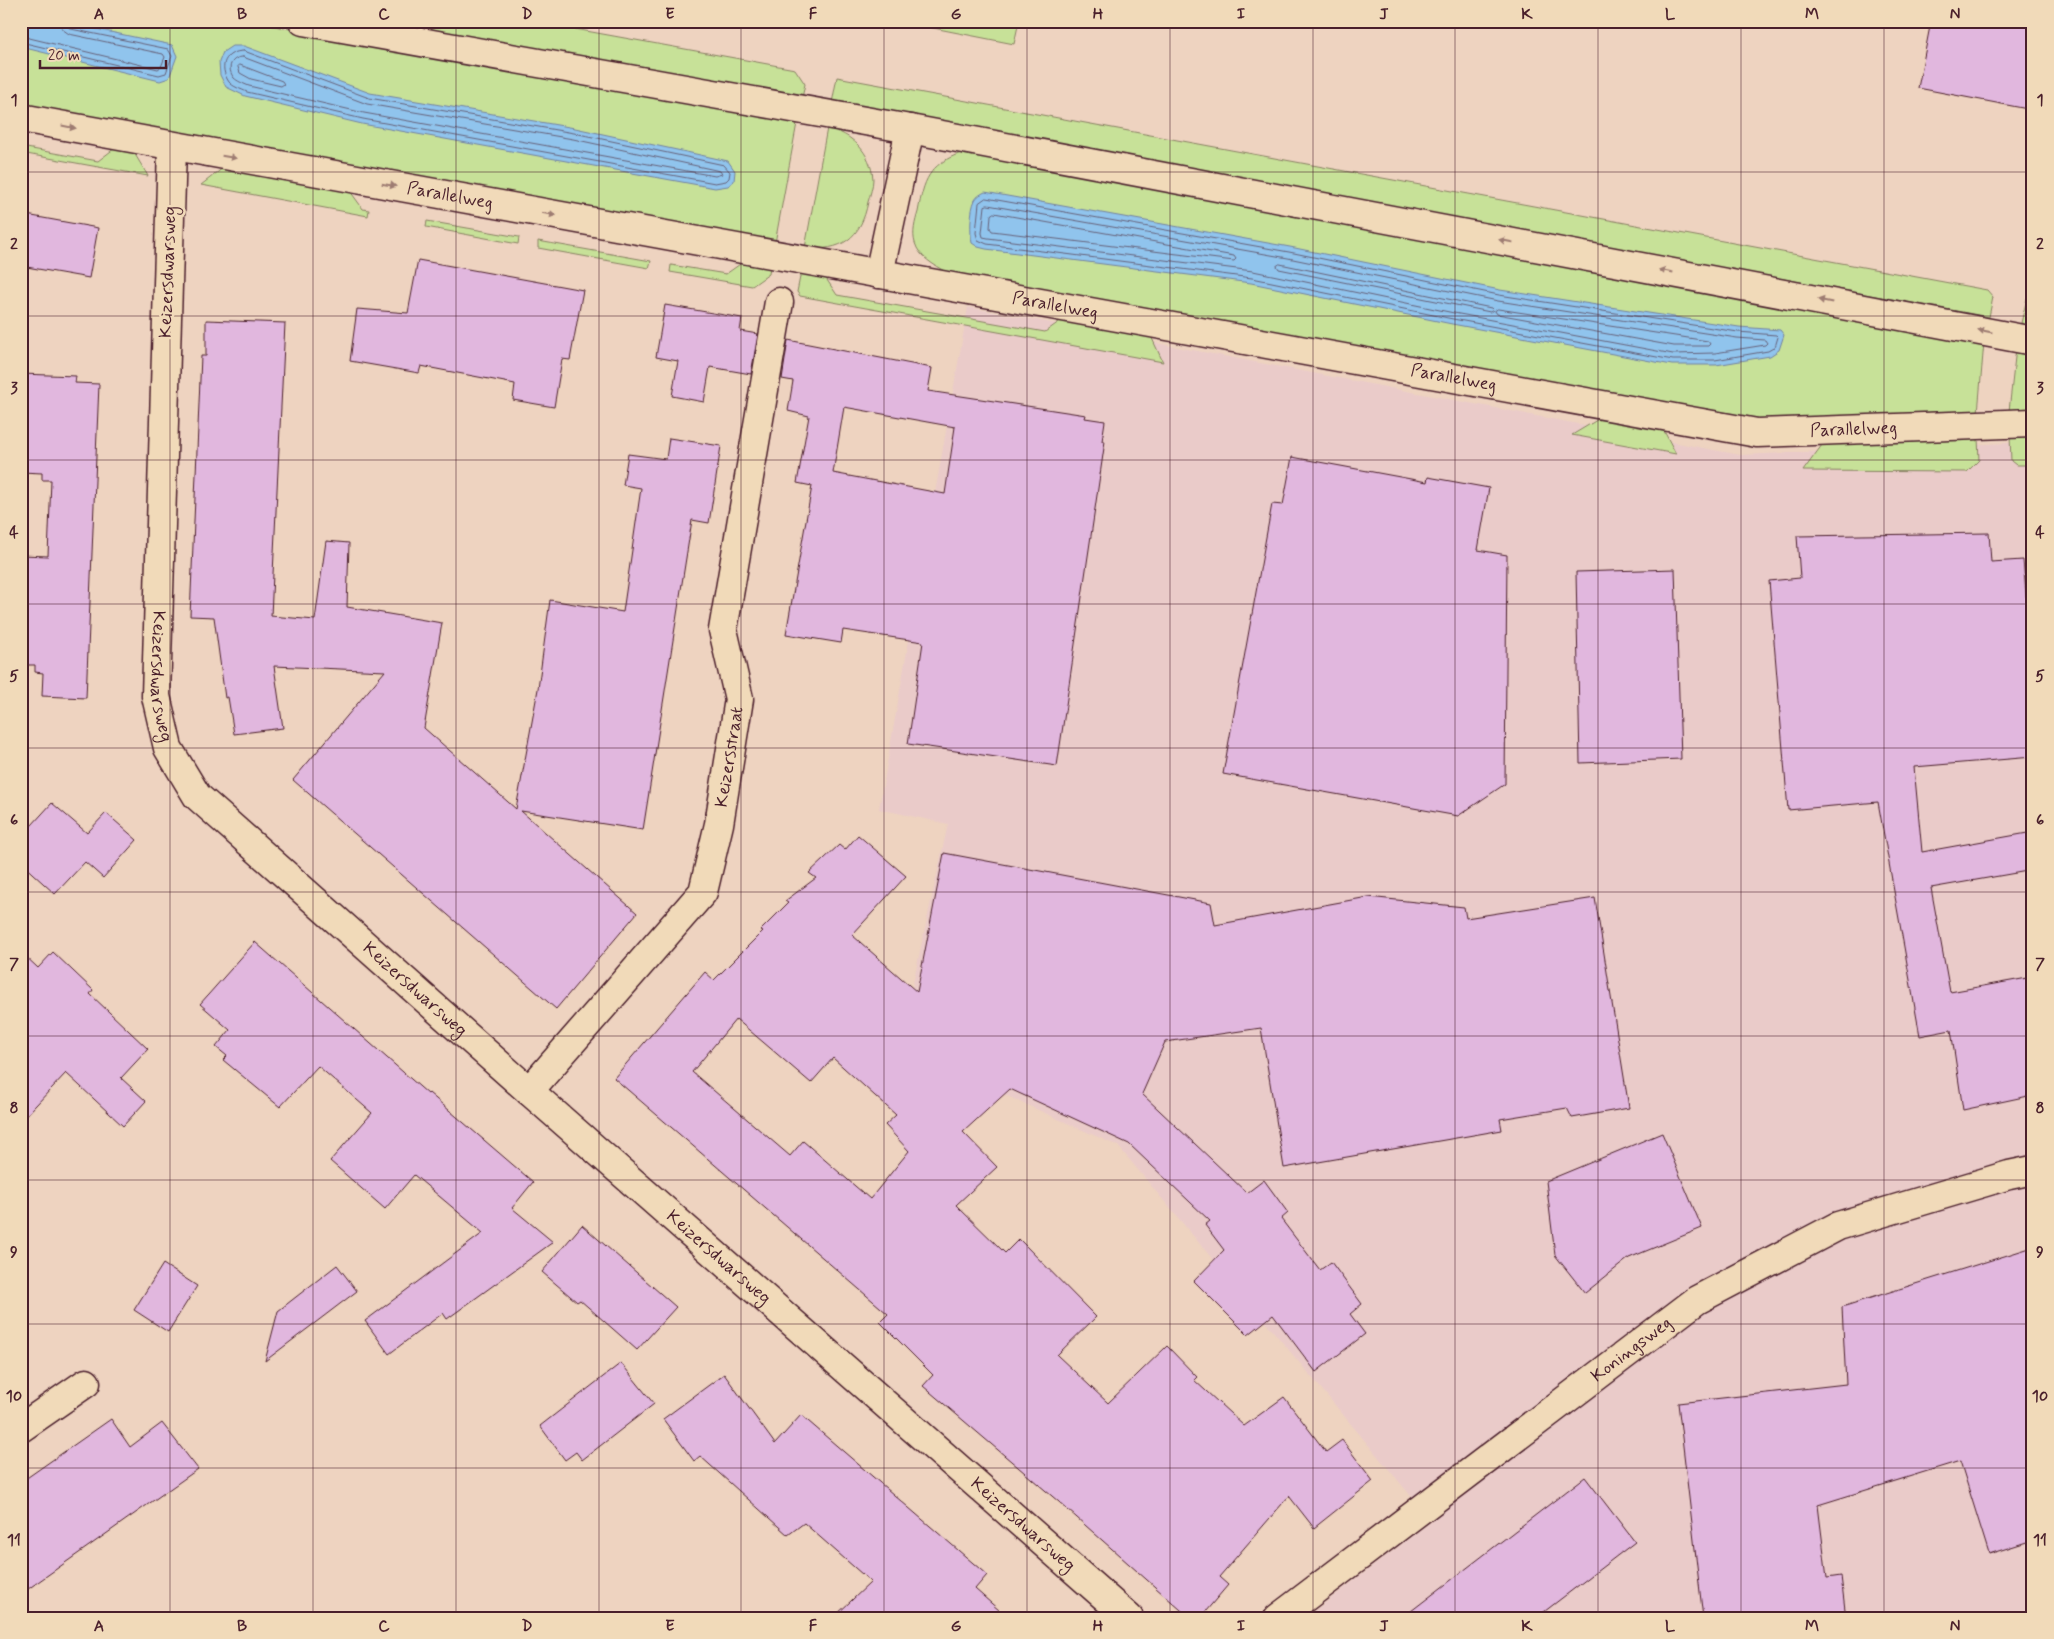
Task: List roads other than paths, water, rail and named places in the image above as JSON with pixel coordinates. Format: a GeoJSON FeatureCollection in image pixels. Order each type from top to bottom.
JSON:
{"type":"FeatureCollection","features":[{"type":"Feature","properties":{"kind":"street"},"geometry":{"type":"LineString","coordinates":[[303,21],[910,129],[2033,341]]}},
{"type":"Feature","properties":{"kind":"street","name":"Parallelweg"},"geometry":{"type":"LineString","coordinates":[[21,118],[172,147],[1757,433],[2033,423]]}},
{"type":"Feature","properties":{"kind":"street"},"geometry":{"type":"LineString","coordinates":[[879,274],[910,129]]}},
{"type":"Feature","properties":{"kind":"street","name":"Keizersdwarsweg"},"geometry":{"type":"LineString","coordinates":[[172,147],[156,696],[168,748],[197,796],[529,1091],[1129,1618]]}},
{"type":"Feature","properties":{"kind":"street","name":"Keizersstraat"},"geometry":{"type":"LineString","coordinates":[[529,1091],[703,892],[719,824],[739,699],[723,630],[779,302]]}},
{"type":"Feature","properties":{"kind":"street","name":"Koningsweg"},"geometry":{"type":"LineString","coordinates":[[1278,1618],[1697,1300],[1838,1226],[2009,1175],[2033,1170]]}},
{"type":"Feature","properties":{"kind":"street"},"geometry":{"type":"LineString","coordinates":[[21,1428],[86,1383]]}},
{"type":"Feature","properties":{"kind":"water"},"geometry":{"type":"Polygon","coordinates":[[[21,21],[58,21],[172,45],[177,56],[169,78],[160,81],[21,47],[21,21]]]}},
{"type":"Feature","properties":{"kind":"water"},"geometry":{"type":"Polygon","coordinates":[[[232,46],[244,46],[370,93],[575,128],[728,161],[735,171],[734,181],[728,186],[715,188],[362,124],[245,96],[226,87],[220,75],[219,62],[223,52],[232,46]]]}},
{"type":"Feature","properties":{"kind":"water"},"geometry":{"type":"Polygon","coordinates":[[[985,192],[1290,247],[1500,290],[1739,327],[1780,330],[1784,335],[1779,350],[1770,356],[1716,365],[1672,365],[1452,324],[1251,283],[986,249],[972,243],[971,228],[972,210],[975,200],[985,192]]]}}]}
